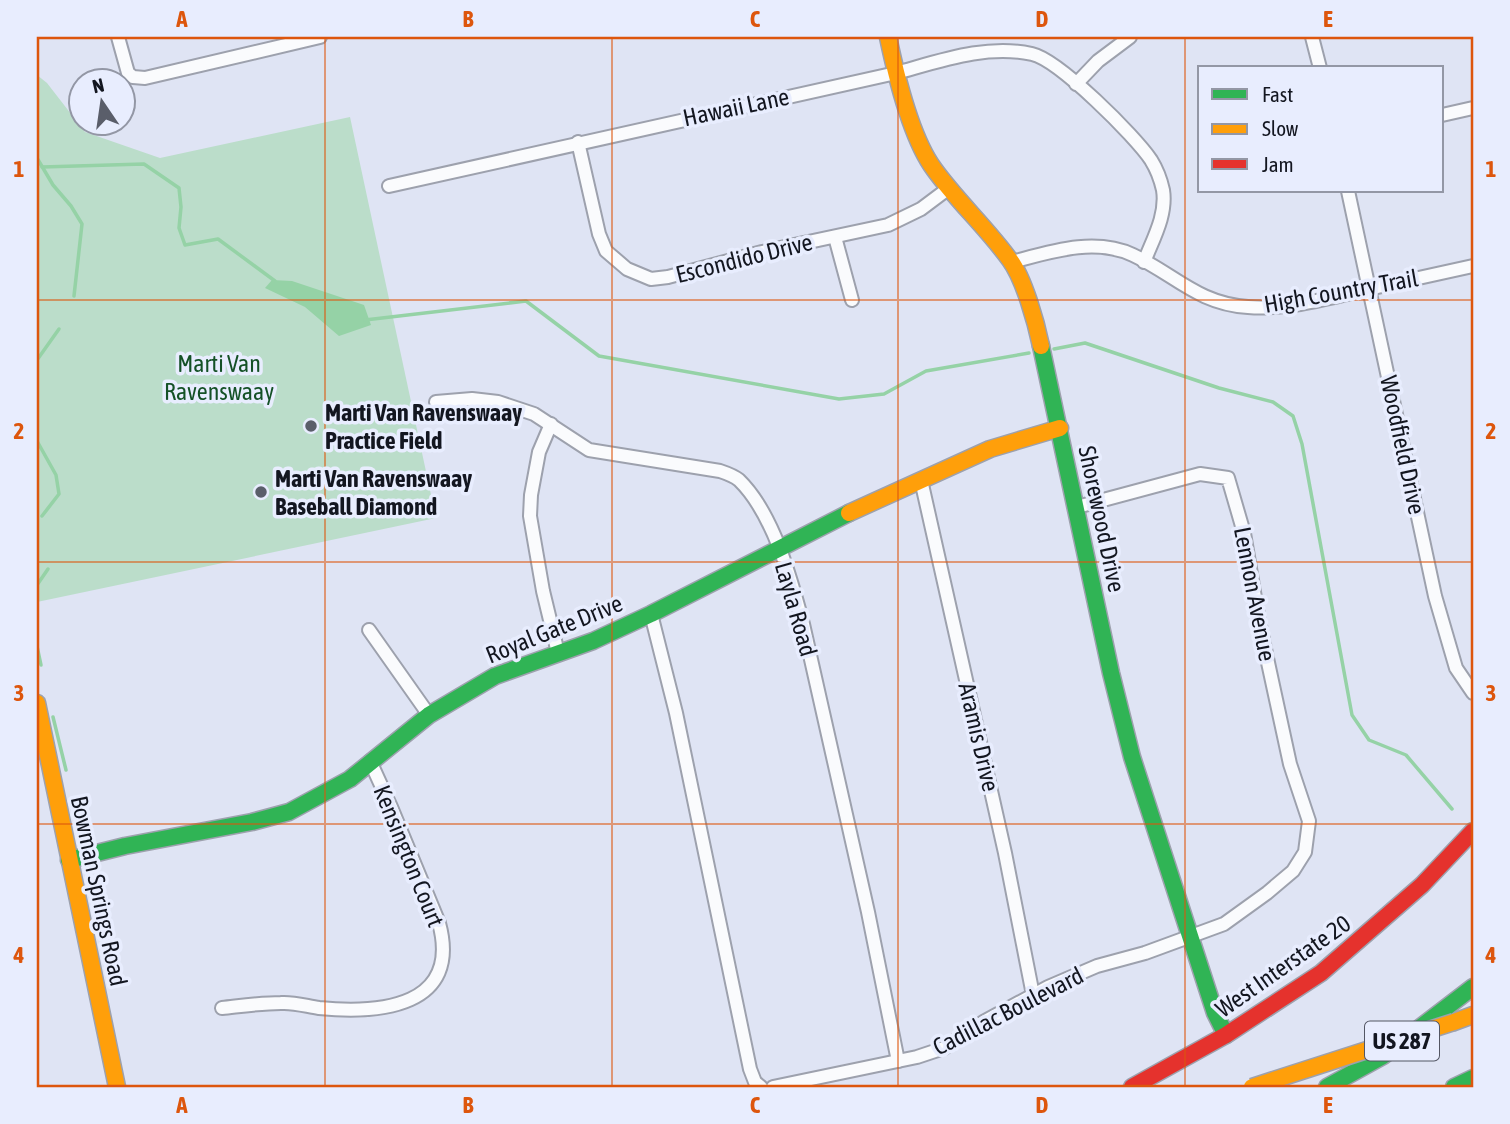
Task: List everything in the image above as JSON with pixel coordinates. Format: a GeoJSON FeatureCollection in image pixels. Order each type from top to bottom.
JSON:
{"type":"FeatureCollection","features":[{"type":"Feature","properties":{"kind":"main road","name":"Shorewood Drive"},"geometry":{"type":"LineString","coordinates":[[888,37],[912,124],[932,167],[1012,262],[1035,320],[1111,673],[1132,757],[1215,1013],[1226,1035]]}},
{"type":"Feature","properties":{"kind":"main road","name":"Royal Gate Drive"},"geometry":{"type":"LineString","coordinates":[[69,860],[289,812],[350,779],[429,715],[495,677],[593,641],[827,523],[990,449],[1060,428]]}},
{"type":"Feature","properties":{"kind":"main road","name":"Bowman Springs Road"},"geometry":{"type":"LineString","coordinates":[[37,703],[42,761],[69,860],[117,1087]]}},
{"type":"Feature","properties":{"kind":"main road","name":"West Interstate 20"},"geometry":{"type":"LineString","coordinates":[[1132,1087],[1226,1035],[1331,965],[1422,886],[1473,831]]}},
{"type":"Feature","properties":{"kind":"main road","name":"US 287"},"geometry":{"type":"LineString","coordinates":[[1326,1087],[1383,1056],[1473,987]]}},
{"type":"Feature","properties":{"kind":"main road"},"geometry":{"type":"LineString","coordinates":[[1252,1087],[1473,1015]]}},
{"type":"Feature","properties":{"kind":"main road"},"geometry":{"type":"LineString","coordinates":[[1454,1087],[1473,1078]]}},
{"type":"Feature","properties":{"kind":"street"},"geometry":{"type":"LineString","coordinates":[[118,37],[128,73],[133,78],[145,78],[320,37]]}},
{"type":"Feature","properties":{"kind":"street"},"geometry":{"type":"LineString","coordinates":[[1076,84],[1098,61],[1130,37]]}},
{"type":"Feature","properties":{"kind":"street"},"geometry":{"type":"LineString","coordinates":[[1312,37],[1319,66]]}},
{"type":"Feature","properties":{"kind":"street","name":"Hawaii Lane"},"geometry":{"type":"LineString","coordinates":[[389,186],[896,73],[970,53],[1009,51],[1036,55],[1060,69],[1128,133],[1152,162],[1163,187],[1163,212],[1144,262]]}},
{"type":"Feature","properties":{"kind":"street"},"geometry":{"type":"LineString","coordinates":[[1444,115],[1473,108]]}},
{"type":"Feature","properties":{"kind":"street","name":"Escondido Drive"},"geometry":{"type":"LineString","coordinates":[[578,142],[598,234],[606,251],[626,270],[651,279],[668,277],[762,251],[888,225],[921,209],[949,188]]}},
{"type":"Feature","properties":{"kind":"street","name":"Woodfield Drive"},"geometry":{"type":"LineString","coordinates":[[1349,192],[1434,596],[1456,668],[1473,693]]}},
{"type":"Feature","properties":{"kind":"street","name":"Escondido Drive"},"geometry":{"type":"LineString","coordinates":[[835,237],[852,300]]}},
{"type":"Feature","properties":{"kind":"street","name":"High Country Trail"},"geometry":{"type":"LineString","coordinates":[[1012,262],[1068,248],[1131,254],[1199,296],[1248,307],[1282,306],[1318,300],[1473,266]]}},
{"type":"Feature","properties":{"kind":"street","name":"Layla Road"},"geometry":{"type":"LineString","coordinates":[[436,402],[472,398],[498,402],[534,414],[589,450],[713,469],[738,478],[754,499],[791,578],[803,624],[865,899],[898,1061]]}},
{"type":"Feature","properties":{"kind":"street"},"geometry":{"type":"LineString","coordinates":[[551,424],[539,452],[530,516],[543,591],[558,653]]}},
{"type":"Feature","properties":{"kind":"street","name":"Lennon Avenue"},"geometry":{"type":"LineString","coordinates":[[1076,507],[1200,474],[1228,478],[1244,533],[1259,621],[1290,764],[1309,821],[1305,852],[1300,861]]}},
{"type":"Feature","properties":{"kind":"street","name":"Aramis Drive"},"geometry":{"type":"LineString","coordinates":[[921,480],[1005,853],[1034,995]]}},
{"type":"Feature","properties":{"kind":"street"},"geometry":{"type":"LineString","coordinates":[[651,614],[676,713],[750,1069],[755,1082],[761,1087]]}},
{"type":"Feature","properties":{"kind":"street"},"geometry":{"type":"LineString","coordinates":[[369,630],[429,715]]}},
{"type":"Feature","properties":{"kind":"street","name":"Kensington Court"},"geometry":{"type":"LineString","coordinates":[[222,1008],[283,1002],[320,1008],[363,1009],[393,1006],[421,995],[438,974],[443,960],[443,939],[439,923],[370,761]]}},
{"type":"Feature","properties":{"kind":"street","name":"Cadillac Boulevard"},"geometry":{"type":"LineString","coordinates":[[773,1087],[898,1061],[944,1048],[985,1021],[1097,966],[1190,938],[1224,924],[1267,893],[1293,871],[1300,861]]}},
{"type":"Feature","properties":{"kind":"green space","name":"Marti Van Ravenswaay"},"geometry":{"type":"Polygon","coordinates":[[[37,75],[47,83],[66,108],[66,136],[97,136],[160,158],[350,117],[436,518],[37,602],[37,75]]]}},
{"type":"Feature","properties":{"kind":"shaded area"},"geometry":{"type":"Polygon","coordinates":[[[272,280],[292,281],[364,305],[371,325],[339,336],[305,307],[265,288],[272,280]]]}},
{"type":"Feature","properties":{"kind":"waterway"},"geometry":{"type":"LineString","coordinates":[[37,158],[82,224],[74,296]]}},
{"type":"Feature","properties":{"kind":"waterway"},"geometry":{"type":"LineString","coordinates":[[42,167],[144,164],[179,188],[179,228],[185,245],[218,239],[275,281]]}},
{"type":"Feature","properties":{"kind":"waterway"},"geometry":{"type":"LineString","coordinates":[[365,320],[526,301],[599,356],[839,399],[884,394],[926,371],[1029,353]]}},
{"type":"Feature","properties":{"kind":"waterway"},"geometry":{"type":"LineString","coordinates":[[37,360],[59,329]]}},
{"type":"Feature","properties":{"kind":"waterway"},"geometry":{"type":"LineString","coordinates":[[1054,349],[1085,343],[1219,388],[1273,402],[1293,416],[1302,444],[1352,715],[1369,740],[1406,755],[1452,809]]}},
{"type":"Feature","properties":{"kind":"waterway"},"geometry":{"type":"LineString","coordinates":[[37,441],[56,475],[59,494],[42,516]]}},
{"type":"Feature","properties":{"kind":"waterway"},"geometry":{"type":"LineString","coordinates":[[37,585],[48,569]]}},
{"type":"Feature","properties":{"kind":"waterway"},"geometry":{"type":"LineString","coordinates":[[37,646],[41,665]]}},
{"type":"Feature","properties":{"kind":"waterway"},"geometry":{"type":"LineString","coordinates":[[53,717],[66,770]]}},
{"type":"Feature","properties":{"kind":"traffic: fast"},"geometry":{"type":"LineString","coordinates":[[1041,346],[1111,673],[1132,757],[1215,1013],[1226,1035]]}},
{"type":"Feature","properties":{"kind":"traffic: fast"},"geometry":{"type":"LineString","coordinates":[[69,860],[289,812],[350,779],[429,715],[495,676],[593,641],[849,513]]}},
{"type":"Feature","properties":{"kind":"traffic: fast"},"geometry":{"type":"LineString","coordinates":[[1327,1087],[1383,1056],[1473,987]]}},
{"type":"Feature","properties":{"kind":"traffic: fast"},"geometry":{"type":"LineString","coordinates":[[1454,1087],[1473,1078]]}},
{"type":"Feature","properties":{"kind":"traffic: slow"},"geometry":{"type":"LineString","coordinates":[[888,37],[905,106],[918,141],[943,181],[1015,268],[1029,301],[1041,346]]}},
{"type":"Feature","properties":{"kind":"traffic: slow"},"geometry":{"type":"LineString","coordinates":[[849,513],[990,449],[1060,428]]}},
{"type":"Feature","properties":{"kind":"traffic: slow"},"geometry":{"type":"LineString","coordinates":[[37,703],[117,1087]]}},
{"type":"Feature","properties":{"kind":"traffic: slow"},"geometry":{"type":"LineString","coordinates":[[1454,1022],[1473,1015]]}},
{"type":"Feature","properties":{"kind":"traffic: slow"},"geometry":{"type":"LineString","coordinates":[[1252,1087],[1454,1022]]}},
{"type":"Feature","properties":{"kind":"traffic: jam"},"geometry":{"type":"LineString","coordinates":[[1132,1087],[1226,1035],[1321,973],[1422,885],[1473,831]]}},
{"type":"Feature","properties":{"kind":"place","name":"Marti Van Ravenswaay Practice Field"},"geometry":{"type":"Point","coordinates":[311,426]}},
{"type":"Feature","properties":{"kind":"place","name":"Marti Van Ravenswaay Baseball Diamond"},"geometry":{"type":"Point","coordinates":[261,492]}}]}
